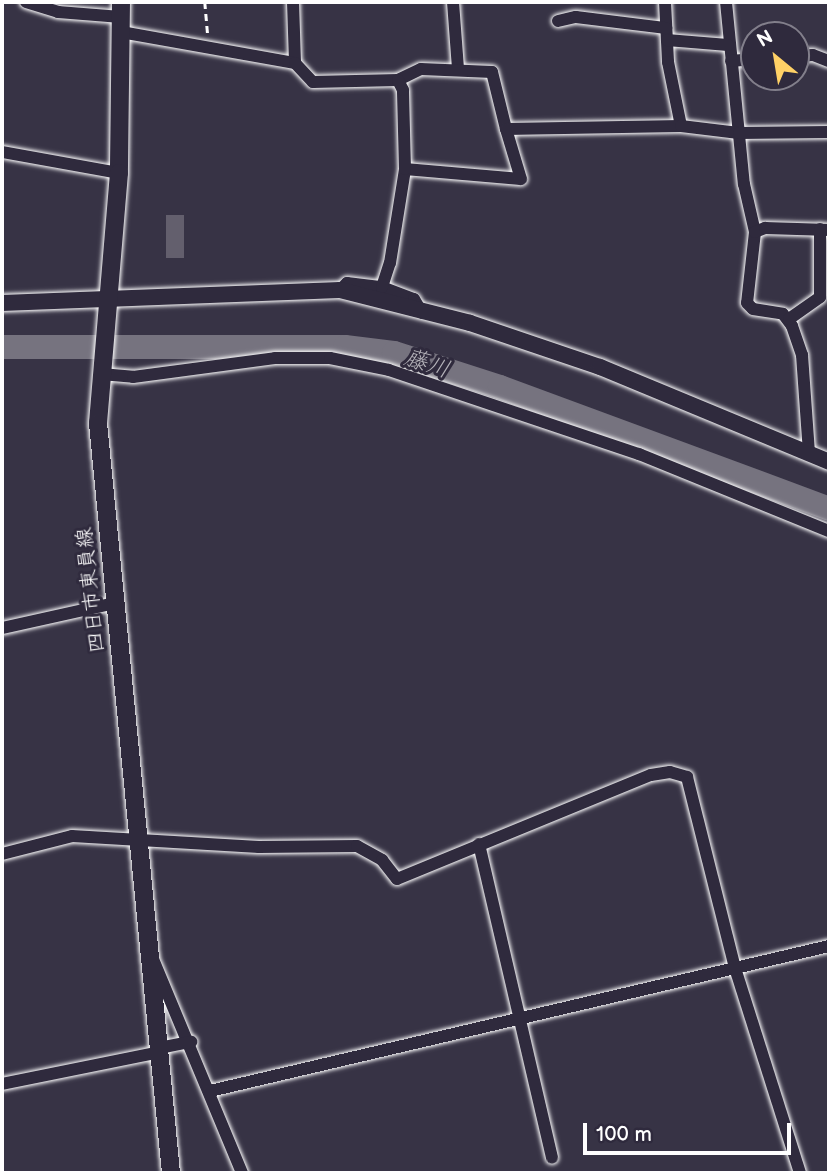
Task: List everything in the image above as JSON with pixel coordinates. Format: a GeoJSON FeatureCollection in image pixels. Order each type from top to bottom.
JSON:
{"type":"FeatureCollection","features":[{"type":"Feature","properties":{"kind":"main road","name":"四日市東員線"},"geometry":{"type":"LineString","coordinates":[[121,17],[119,173],[97,423],[172,1173]]}},
{"type":"Feature","properties":{"kind":"street"},"geometry":{"type":"LineString","coordinates":[[26,2],[58,12],[121,17],[207,46],[295,64],[313,82],[398,80],[421,69],[492,72],[521,179],[405,169]]}},
{"type":"Feature","properties":{"kind":"street"},"geometry":{"type":"LineString","coordinates":[[293,2],[295,64]]}},
{"type":"Feature","properties":{"kind":"street"},"geometry":{"type":"LineString","coordinates":[[453,2],[458,69]]}},
{"type":"Feature","properties":{"kind":"street"},"geometry":{"type":"LineString","coordinates":[[665,2],[666,34],[681,126]]}},
{"type":"Feature","properties":{"kind":"street"},"geometry":{"type":"LineString","coordinates":[[726,2],[728,45],[739,133],[755,232],[747,303],[789,319],[802,355],[809,453]]}},
{"type":"Feature","properties":{"kind":"street"},"geometry":{"type":"LineString","coordinates":[[558,21],[576,17],[728,45]]}},
{"type":"Feature","properties":{"kind":"street"},"geometry":{"type":"LineString","coordinates":[[810,55],[829,61]]}},
{"type":"Feature","properties":{"kind":"street"},"geometry":{"type":"LineString","coordinates":[[731,61],[740,60]]}},
{"type":"Feature","properties":{"kind":"street"},"geometry":{"type":"LineString","coordinates":[[382,287],[390,263],[405,169],[403,90],[398,80]]}},
{"type":"Feature","properties":{"kind":"street"},"geometry":{"type":"LineString","coordinates":[[506,129],[681,126],[739,133],[829,132]]}},
{"type":"Feature","properties":{"kind":"street"},"geometry":{"type":"LineString","coordinates":[[2,152],[119,173]]}},
{"type":"Feature","properties":{"kind":"street"},"geometry":{"type":"LineString","coordinates":[[755,232],[765,228],[825,230],[820,297],[789,319]]}},
{"type":"Feature","properties":{"kind":"street"},"geometry":{"type":"LineString","coordinates":[[340,290],[347,284],[382,287],[414,299],[422,313]]}},
{"type":"Feature","properties":{"kind":"street"},"geometry":{"type":"LineString","coordinates":[[2,303],[340,290],[422,313],[470,323],[600,367],[829,461]]}},
{"type":"Feature","properties":{"kind":"street"},"geometry":{"type":"LineString","coordinates":[[101,368],[133,377],[275,358],[330,358],[389,370],[639,454],[829,531]]}},
{"type":"Feature","properties":{"kind":"street"},"geometry":{"type":"LineString","coordinates":[[2,628],[115,603]]}},
{"type":"Feature","properties":{"kind":"street"},"geometry":{"type":"LineString","coordinates":[[2,854],[72,836],[259,847],[357,846],[382,860],[397,879],[650,775],[670,772],[687,776],[734,968],[800,1173]]}},
{"type":"Feature","properties":{"kind":"street"},"geometry":{"type":"LineString","coordinates":[[479,844],[552,1158]]}},
{"type":"Feature","properties":{"kind":"street"},"geometry":{"type":"LineString","coordinates":[[210,1091],[829,946]]}},
{"type":"Feature","properties":{"kind":"street"},"geometry":{"type":"LineString","coordinates":[[150,952],[191,1042],[242,1173]]}},
{"type":"Feature","properties":{"kind":"street"},"geometry":{"type":"LineString","coordinates":[[2,1084],[191,1042]]}},
{"type":"Feature","properties":{"kind":"path"},"geometry":{"type":"LineString","coordinates":[[205,2],[207,46]]}},
{"type":"Feature","properties":{"kind":"building"},"geometry":{"type":"Polygon","coordinates":[[[166,215],[184,215],[184,258],[166,258],[166,215]]]}},
{"type":"Feature","properties":{"kind":"waterway","name":"藤川"},"geometry":{"type":"LineString","coordinates":[[2,347],[345,347],[394,353],[500,387],[829,509]]}}]}
